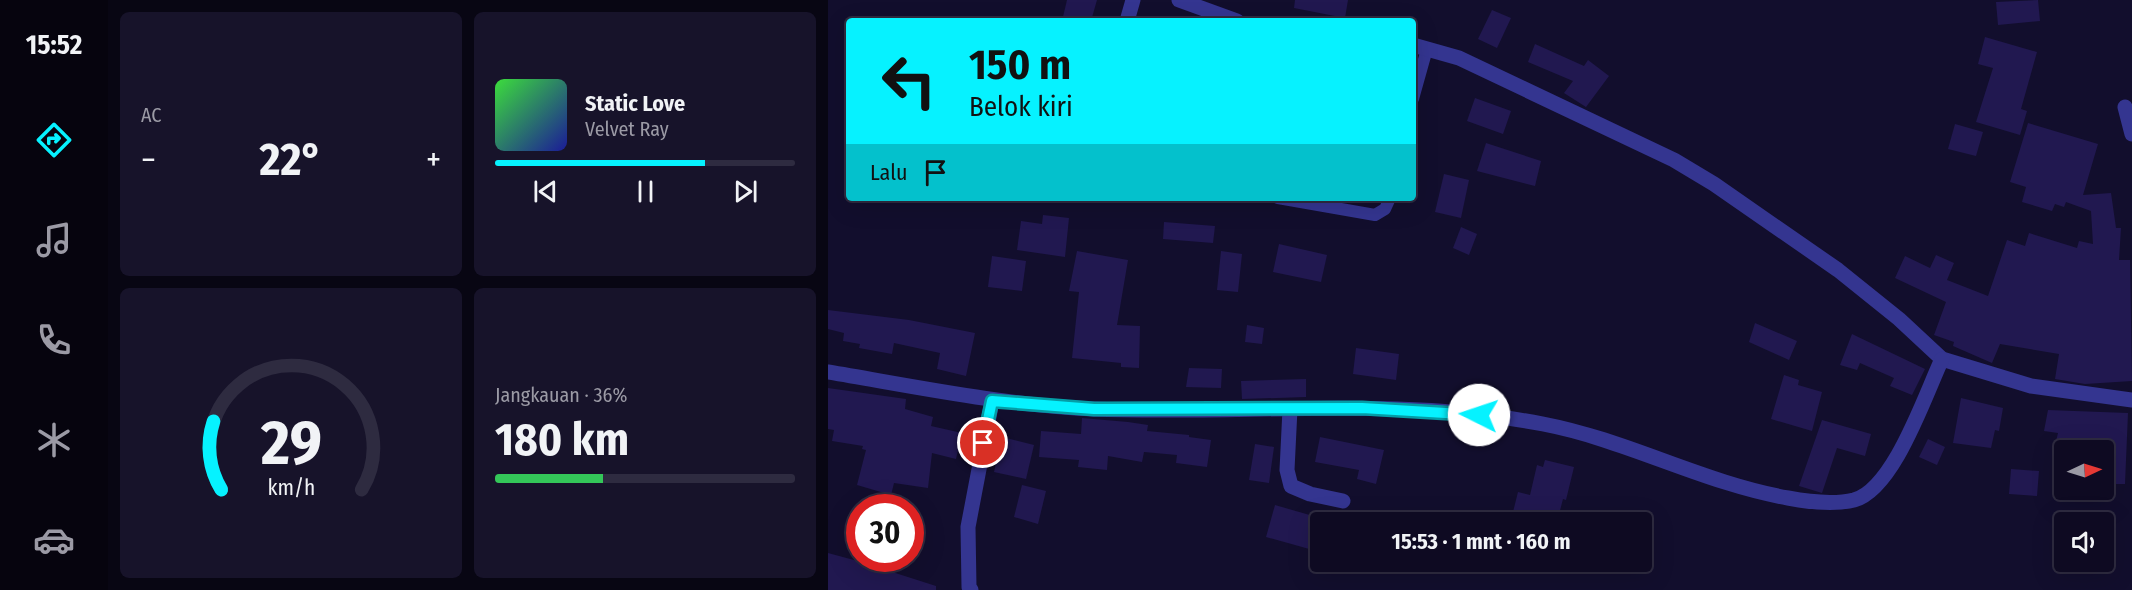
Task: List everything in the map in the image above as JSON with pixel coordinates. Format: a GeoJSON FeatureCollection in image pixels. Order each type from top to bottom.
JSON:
{"type":"FeatureCollection","features":[{"type":"Feature","properties":{"kind":"street"},"geometry":{"type":"LineString","coordinates":[[1128,18],[1133,0]]}},
{"type":"Feature","properties":{"kind":"street"},"geometry":{"type":"LineString","coordinates":[[1179,0],[1229,18]]}},
{"type":"Feature","properties":{"kind":"street"},"geometry":{"type":"LineString","coordinates":[[1420,47],[1459,58],[1674,160],[1838,270],[1899,319],[1942,359],[2031,386],[2132,400]]}},
{"type":"Feature","properties":{"kind":"street"},"geometry":{"type":"LineString","coordinates":[[2125,107],[2132,134]]}},
{"type":"Feature","properties":{"kind":"street"},"geometry":{"type":"LineString","coordinates":[[828,372],[992,401],[1094,409],[1362,408],[1453,413],[1542,424],[1600,439],[1757,493],[1800,500],[1840,503],[1870,493],[1888,473],[1942,359]]}},
{"type":"Feature","properties":{"kind":"street"},"geometry":{"type":"LineString","coordinates":[[972,590],[969,587],[968,527],[992,401]]}},
{"type":"Feature","properties":{"kind":"street"},"geometry":{"type":"LineString","coordinates":[[1290,409],[1287,470],[1291,486],[1310,494],[1343,501]]}},
{"type":"Feature","properties":{"kind":"lane"},"geometry":{"type":"LineString","coordinates":[[1416,77],[1420,47]]}},
{"type":"Feature","properties":{"kind":"lane"},"geometry":{"type":"LineString","coordinates":[[1295,201],[1375,215],[1385,209],[1388,201]]}},
{"type":"Feature","properties":{"kind":"building"},"geometry":{"type":"Polygon","coordinates":[[[1067,0],[1097,0],[1092,18],[1063,18],[1067,0]]]}},
{"type":"Feature","properties":{"kind":"building"},"geometry":{"type":"Polygon","coordinates":[[[1295,0],[1348,0],[1345,18],[1294,8],[1295,0]]]}},
{"type":"Feature","properties":{"kind":"building"},"geometry":{"type":"Polygon","coordinates":[[[2038,0],[2040,21],[1998,25],[1996,2],[2038,0]]]}},
{"type":"Feature","properties":{"kind":"building"},"geometry":{"type":"Polygon","coordinates":[[[1492,10],[1511,18],[1497,48],[1478,39],[1492,10]]]}},
{"type":"Feature","properties":{"kind":"building"},"geometry":{"type":"Polygon","coordinates":[[[1985,37],[2037,52],[2021,109],[2027,111],[2020,135],[1976,122],[1993,68],[1978,64],[1985,37]]]}},
{"type":"Feature","properties":{"kind":"building"},"geometry":{"type":"Polygon","coordinates":[[[1535,44],[1584,66],[1588,60],[1609,76],[1586,107],[1564,93],[1573,81],[1528,62],[1535,44]]]}},
{"type":"Feature","properties":{"kind":"building"},"geometry":{"type":"Polygon","coordinates":[[[1475,98],[1511,111],[1503,134],[1467,121],[1475,98]]]}},
{"type":"Feature","properties":{"kind":"building"},"geometry":{"type":"Polygon","coordinates":[[[2028,123],[2098,144],[2083,195],[2111,193],[2116,228],[2121,228],[2119,260],[2130,260],[2132,381],[2085,384],[2055,379],[2059,354],[2000,344],[1992,363],[1953,346],[1954,342],[1934,335],[1946,302],[1895,278],[1905,256],[1930,268],[1936,255],[1954,263],[1947,280],[1988,296],[2007,240],[2025,246],[2029,233],[2077,248],[2079,241],[2093,244],[2091,211],[2066,202],[2064,207],[2055,204],[2052,211],[2022,202],[2026,187],[2010,182],[2028,123]]]}},
{"type":"Feature","properties":{"kind":"building"},"geometry":{"type":"Polygon","coordinates":[[[1955,124],[1983,132],[1976,156],[1948,149],[1955,124]]]}},
{"type":"Feature","properties":{"kind":"building"},"geometry":{"type":"Polygon","coordinates":[[[1486,143],[1541,161],[1535,186],[1477,171],[1486,143]]]}},
{"type":"Feature","properties":{"kind":"building"},"geometry":{"type":"Polygon","coordinates":[[[1444,174],[1469,180],[1461,218],[1435,212],[1444,174]]]}},
{"type":"Feature","properties":{"kind":"building"},"geometry":{"type":"Polygon","coordinates":[[[1043,215],[1069,218],[1065,257],[1017,250],[1021,221],[1042,224],[1043,215]]]}},
{"type":"Feature","properties":{"kind":"building"},"geometry":{"type":"Polygon","coordinates":[[[1164,222],[1215,226],[1213,243],[1163,239],[1164,222]]]}},
{"type":"Feature","properties":{"kind":"building"},"geometry":{"type":"Polygon","coordinates":[[[1461,227],[1477,234],[1469,255],[1453,248],[1461,227]]]}},
{"type":"Feature","properties":{"kind":"building"},"geometry":{"type":"Polygon","coordinates":[[[1279,244],[1327,255],[1321,282],[1273,272],[1279,244]]]}},
{"type":"Feature","properties":{"kind":"building"},"geometry":{"type":"Polygon","coordinates":[[[1077,251],[1128,260],[1117,325],[1140,326],[1139,368],[1121,367],[1121,363],[1072,358],[1079,292],[1069,291],[1077,251]]]}},
{"type":"Feature","properties":{"kind":"building"},"geometry":{"type":"Polygon","coordinates":[[[1221,251],[1242,254],[1238,292],[1217,290],[1221,251]]]}},
{"type":"Feature","properties":{"kind":"building"},"geometry":{"type":"Polygon","coordinates":[[[992,256],[1026,261],[1022,291],[988,287],[992,256]]]}},
{"type":"Feature","properties":{"kind":"building"},"geometry":{"type":"Polygon","coordinates":[[[828,310],[909,320],[975,333],[966,376],[937,369],[940,353],[894,343],[892,354],[859,348],[860,344],[843,341],[844,333],[828,329],[828,310]]]}},
{"type":"Feature","properties":{"kind":"building"},"geometry":{"type":"Polygon","coordinates":[[[1755,323],[1797,341],[1789,360],[1749,342],[1755,323]]]}},
{"type":"Feature","properties":{"kind":"building"},"geometry":{"type":"Polygon","coordinates":[[[1247,325],[1264,328],[1262,344],[1245,342],[1247,325]]]}},
{"type":"Feature","properties":{"kind":"building"},"geometry":{"type":"Polygon","coordinates":[[[1852,334],[1925,369],[1912,395],[1890,386],[1894,378],[1860,363],[1857,370],[1840,365],[1852,334]]]}},
{"type":"Feature","properties":{"kind":"building"},"geometry":{"type":"Polygon","coordinates":[[[1356,348],[1399,354],[1396,380],[1353,374],[1356,348]]]}},
{"type":"Feature","properties":{"kind":"building"},"geometry":{"type":"Polygon","coordinates":[[[1189,368],[1222,369],[1221,388],[1186,387],[1189,368]]]}},
{"type":"Feature","properties":{"kind":"building"},"geometry":{"type":"Polygon","coordinates":[[[1784,375],[1799,380],[1798,385],[1822,392],[1812,431],[1771,419],[1784,375]]]}},
{"type":"Feature","properties":{"kind":"building"},"geometry":{"type":"Polygon","coordinates":[[[1306,379],[1306,397],[1242,399],[1241,381],[1306,379]]]}},
{"type":"Feature","properties":{"kind":"building"},"geometry":{"type":"Polygon","coordinates":[[[828,388],[906,399],[905,409],[933,417],[931,426],[962,433],[956,459],[932,453],[928,488],[894,483],[891,494],[888,494],[857,485],[866,450],[862,449],[863,446],[832,441],[834,430],[828,429],[828,388]]]}},
{"type":"Feature","properties":{"kind":"building"},"geometry":{"type":"Polygon","coordinates":[[[1961,398],[2003,408],[1999,431],[1995,430],[1991,448],[1953,443],[1961,398]]]}},
{"type":"Feature","properties":{"kind":"building"},"geometry":{"type":"Polygon","coordinates":[[[2048,410],[2128,413],[2125,484],[2114,484],[2114,440],[2056,440],[2058,433],[2044,431],[2048,410]]]}},
{"type":"Feature","properties":{"kind":"building"},"geometry":{"type":"Polygon","coordinates":[[[1082,418],[1148,425],[1147,431],[1189,435],[1189,437],[1211,440],[1207,467],[1176,463],[1177,455],[1144,452],[1142,462],[1108,456],[1107,470],[1078,467],[1079,460],[1039,457],[1041,431],[1081,434],[1082,418]]]}},
{"type":"Feature","properties":{"kind":"building"},"geometry":{"type":"Polygon","coordinates":[[[1822,420],[1871,434],[1865,456],[1837,448],[1822,493],[1799,486],[1822,420]]]}},
{"type":"Feature","properties":{"kind":"building"},"geometry":{"type":"Polygon","coordinates":[[[1002,437],[1034,445],[1026,479],[994,472],[1002,437]]]}},
{"type":"Feature","properties":{"kind":"building"},"geometry":{"type":"Polygon","coordinates":[[[1320,437],[1384,450],[1376,484],[1357,479],[1359,470],[1315,462],[1320,437]]]}},
{"type":"Feature","properties":{"kind":"building"},"geometry":{"type":"Polygon","coordinates":[[[1928,439],[1945,447],[1937,465],[1919,457],[1928,439]]]}},
{"type":"Feature","properties":{"kind":"building"},"geometry":{"type":"Polygon","coordinates":[[[1255,444],[1274,447],[1269,483],[1249,480],[1255,444]]]}},
{"type":"Feature","properties":{"kind":"building"},"geometry":{"type":"Polygon","coordinates":[[[1545,460],[1574,467],[1566,500],[1563,499],[1560,512],[1513,512],[1518,492],[1530,495],[1537,465],[1543,467],[1545,460]]]}},
{"type":"Feature","properties":{"kind":"building"},"geometry":{"type":"Polygon","coordinates":[[[2011,469],[2039,471],[2037,496],[2009,494],[2011,469]]]}},
{"type":"Feature","properties":{"kind":"building"},"geometry":{"type":"Polygon","coordinates":[[[1022,485],[1046,491],[1038,524],[1014,517],[1022,485]]]}},
{"type":"Feature","properties":{"kind":"building"},"geometry":{"type":"Polygon","coordinates":[[[1275,505],[1310,515],[1310,549],[1266,537],[1275,505]]]}},
{"type":"Feature","properties":{"kind":"building"},"geometry":{"type":"Polygon","coordinates":[[[828,553],[846,558],[846,572],[892,572],[936,586],[936,590],[828,590],[828,553]]]}},
{"type":"Feature","properties":{"kind":"route"},"geometry":{"type":"LineString","coordinates":[[983,443],[992,401],[1094,409],[1362,408],[1479,415]]}}]}
